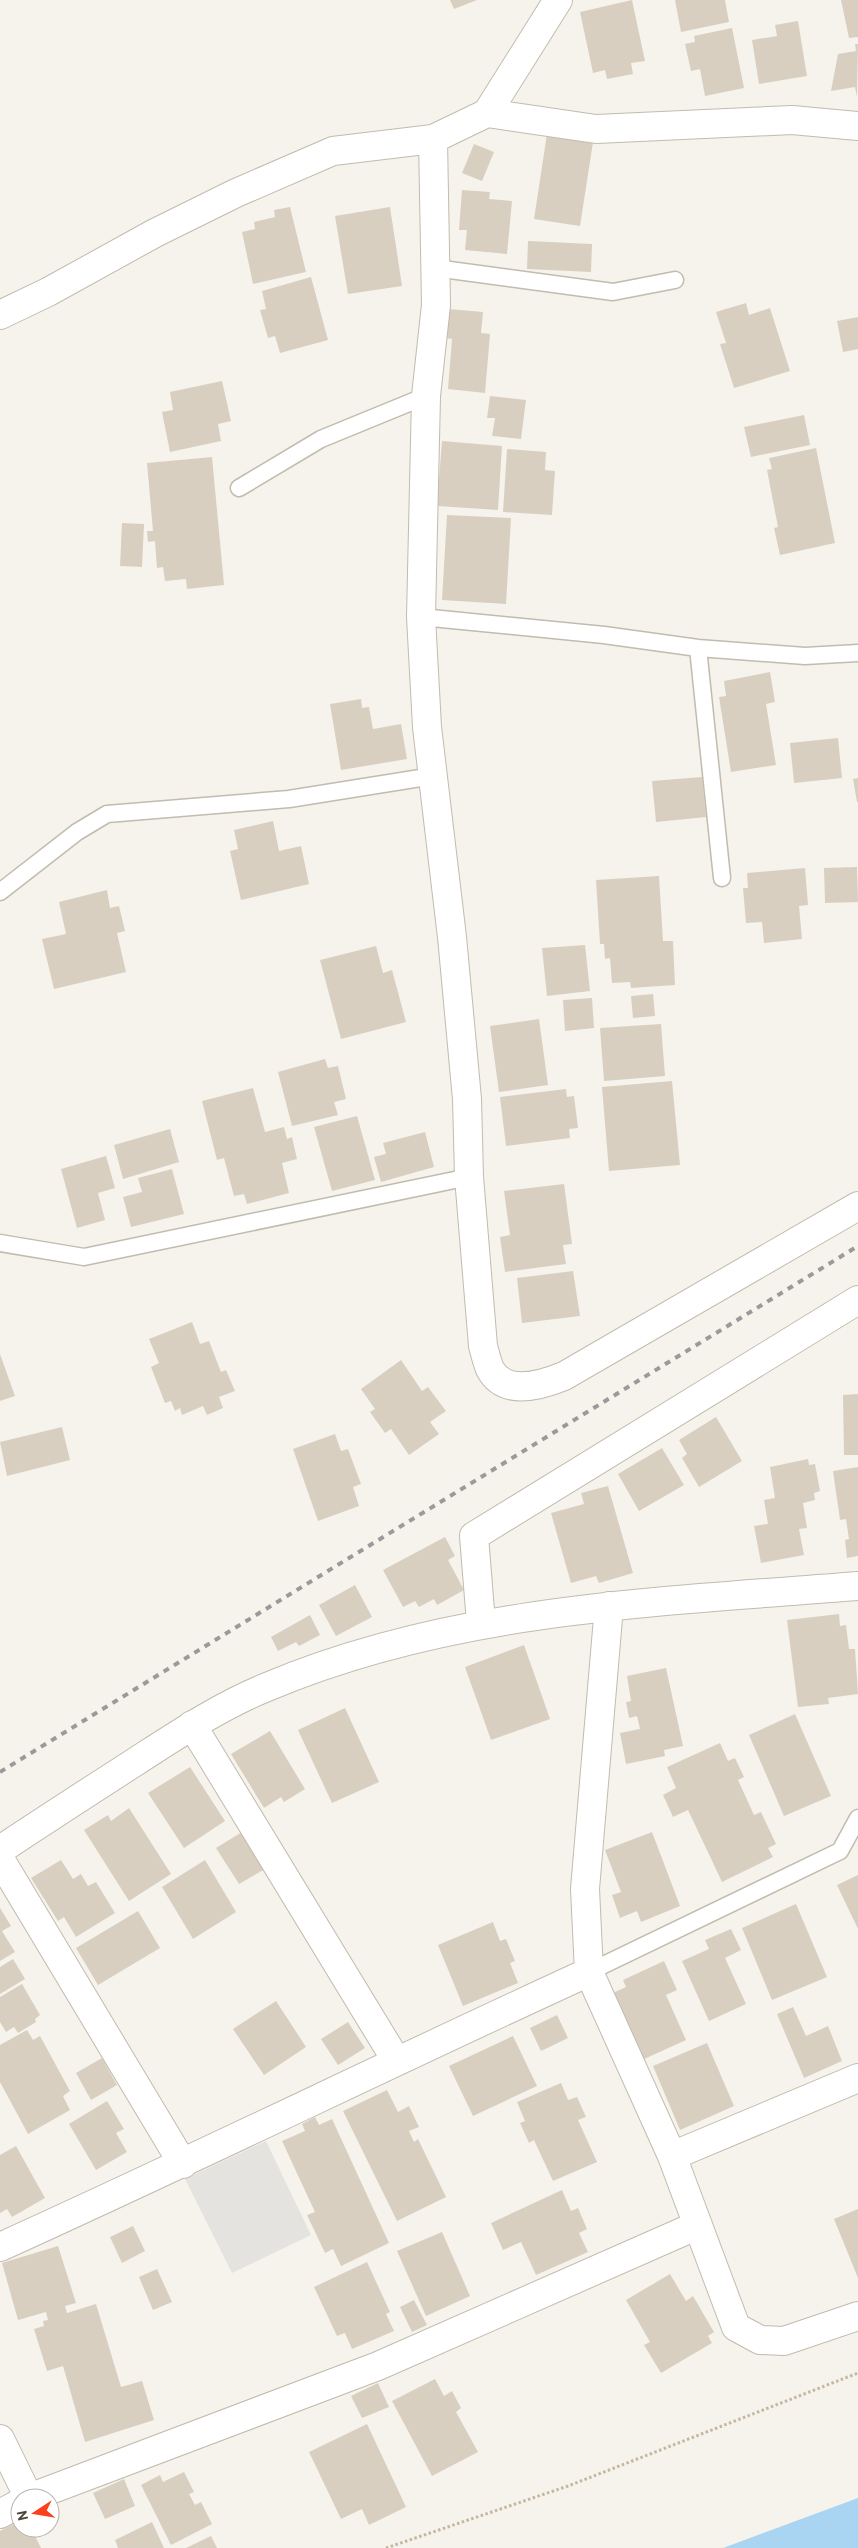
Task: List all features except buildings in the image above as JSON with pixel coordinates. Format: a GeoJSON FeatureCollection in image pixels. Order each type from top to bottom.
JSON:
{"type":"FeatureCollection","features":[{"type":"Feature","properties":{"kind":"street"},"geometry":{"type":"LineString","coordinates":[[0,315],[48,292],[171,225],[236,193],[333,151],[433,140],[487,113],[558,0]]}},
{"type":"Feature","properties":{"kind":"street"},"geometry":{"type":"LineString","coordinates":[[487,113],[596,129],[792,120],[858,126]]}},
{"type":"Feature","properties":{"kind":"street"},"geometry":{"type":"LineString","coordinates":[[433,140],[436,305],[426,396],[421,617],[427,727],[452,937],[467,1099],[469,1177],[483,1346],[490,1369],[503,1382],[519,1386],[540,1386],[564,1376],[858,1206]]}},
{"type":"Feature","properties":{"kind":"street"},"geometry":{"type":"LineString","coordinates":[[481,1624],[474,1536],[858,1300]]}},
{"type":"Feature","properties":{"kind":"street"},"geometry":{"type":"LineString","coordinates":[[0,1850],[192,1725],[265,1687],[323,1665],[385,1646],[481,1624],[609,1606],[858,1586]]}},
{"type":"Feature","properties":{"kind":"street"},"geometry":{"type":"LineString","coordinates":[[609,1606],[585,1890],[589,1972],[672,2156],[736,2327],[760,2340],[784,2342],[858,2316]]}},
{"type":"Feature","properties":{"kind":"street"},"geometry":{"type":"LineString","coordinates":[[192,1725],[396,2060]]}},
{"type":"Feature","properties":{"kind":"street"},"geometry":{"type":"LineString","coordinates":[[0,1859],[183,2164]]}},
{"type":"Feature","properties":{"kind":"street"},"geometry":{"type":"LineString","coordinates":[[0,2247],[183,2164],[396,2060],[589,1972]]}},
{"type":"Feature","properties":{"kind":"street"},"geometry":{"type":"LineString","coordinates":[[672,2156],[858,2078]]}},
{"type":"Feature","properties":{"kind":"street"},"geometry":{"type":"LineString","coordinates":[[55,2488],[378,2366],[698,2225]]}},
{"type":"Feature","properties":{"kind":"street"},"geometry":{"type":"LineString","coordinates":[[0,2439],[24,2488]]}},
{"type":"Feature","properties":{"kind":"lane"},"geometry":{"type":"LineString","coordinates":[[435,268],[613,292],[675,280]]}},
{"type":"Feature","properties":{"kind":"lane"},"geometry":{"type":"LineString","coordinates":[[239,488],[321,439],[426,396]]}},
{"type":"Feature","properties":{"kind":"lane"},"geometry":{"type":"LineString","coordinates":[[421,617],[604,635],[698,648],[805,656],[858,653]]}},
{"type":"Feature","properties":{"kind":"lane"},"geometry":{"type":"LineString","coordinates":[[698,648],[722,878]]}},
{"type":"Feature","properties":{"kind":"lane"},"geometry":{"type":"LineString","coordinates":[[0,892],[77,832],[107,814],[289,798],[432,776]]}},
{"type":"Feature","properties":{"kind":"lane"},"geometry":{"type":"LineString","coordinates":[[0,1243],[84,1258],[469,1177]]}},
{"type":"Feature","properties":{"kind":"lane"},"geometry":{"type":"LineString","coordinates":[[589,1972],[840,1851],[858,1818]]}},
{"type":"Feature","properties":{"kind":"path"},"geometry":{"type":"LineString","coordinates":[[386,2548],[568,2486],[858,2373]]}},
{"type":"Feature","properties":{"kind":"shaded area"},"geometry":{"type":"Polygon","coordinates":[[[266,2141],[311,2235],[232,2273],[185,2179],[266,2141]]]}},
{"type":"Feature","properties":{"kind":"water"},"geometry":{"type":"Polygon","coordinates":[[[858,2498],[858,2548],[723,2548],[858,2498]]]}},
{"type":"Feature","properties":{"kind":"railway"},"geometry":{"type":"LineString","coordinates":[[0,1772],[858,1246]]}}]}
